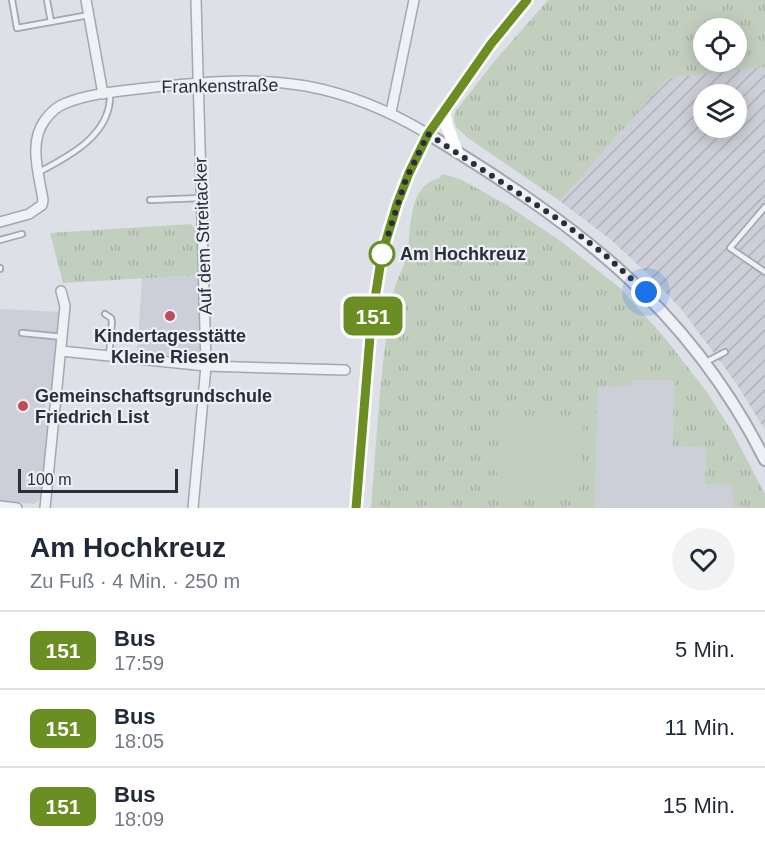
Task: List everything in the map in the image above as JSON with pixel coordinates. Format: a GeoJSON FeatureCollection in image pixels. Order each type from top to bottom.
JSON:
{"type":"FeatureCollection","features":[{"type":"Feature","properties":{"kind":"main road"},"geometry":{"type":"LineString","coordinates":[[356,508],[371,324],[382,254],[406,179],[428,134],[444,110],[491,44],[527,0]]}},
{"type":"Feature","properties":{"kind":"main road"},"geometry":{"type":"LineString","coordinates":[[444,110],[456,152]]}},
{"type":"Feature","properties":{"kind":"street"},"geometry":{"type":"LineString","coordinates":[[86,0],[106,93]]}},
{"type":"Feature","properties":{"kind":"street","name":"Auf dem Streitacker"},"geometry":{"type":"LineString","coordinates":[[193,508],[206,366],[196,0]]}},
{"type":"Feature","properties":{"kind":"street"},"geometry":{"type":"LineString","coordinates":[[391,112],[414,0]]}},
{"type":"Feature","properties":{"kind":"street","name":"Frankenstraße"},"geometry":{"type":"LineString","coordinates":[[0,222],[29,214],[42,205],[36,154],[37,135],[41,125],[52,112],[66,103],[106,93],[199,82],[267,82],[307,86],[350,97],[391,112],[428,134]]}},
{"type":"Feature","properties":{"kind":"street"},"geometry":{"type":"LineString","coordinates":[[428,134],[538,204],[604,254],[646,292],[683,333],[705,362],[750,429],[765,460]]}},
{"type":"Feature","properties":{"kind":"street"},"geometry":{"type":"LineString","coordinates":[[45,508],[63,337],[65,306],[61,291]]}},
{"type":"Feature","properties":{"kind":"street"},"geometry":{"type":"LineString","coordinates":[[61,351],[206,366],[345,370]]}},
{"type":"Feature","properties":{"kind":"street"},"geometry":{"type":"LineString","coordinates":[[0,506],[17,508]]}},
{"type":"Feature","properties":{"kind":"lane"},"geometry":{"type":"LineString","coordinates":[[12,0],[17,28],[89,15]]}},
{"type":"Feature","properties":{"kind":"lane"},"geometry":{"type":"LineString","coordinates":[[47,0],[51,22]]}},
{"type":"Feature","properties":{"kind":"lane"},"geometry":{"type":"LineString","coordinates":[[39,172],[74,153],[91,138],[103,123],[111,105],[106,93]]}},
{"type":"Feature","properties":{"kind":"lane"},"geometry":{"type":"LineString","coordinates":[[150,200],[202,198]]}},
{"type":"Feature","properties":{"kind":"lane"},"geometry":{"type":"LineString","coordinates":[[765,207],[730,249],[765,272]]}},
{"type":"Feature","properties":{"kind":"lane"},"geometry":{"type":"LineString","coordinates":[[0,240],[22,234]]}},
{"type":"Feature","properties":{"kind":"lane"},"geometry":{"type":"LineString","coordinates":[[105,314],[111,318],[112,322],[109,356]]}},
{"type":"Feature","properties":{"kind":"lane"},"geometry":{"type":"LineString","coordinates":[[22,333],[63,337]]}},
{"type":"Feature","properties":{"kind":"lane"},"geometry":{"type":"LineString","coordinates":[[705,362],[725,352]]}},
{"type":"Feature","properties":{"kind":"shaded area"},"geometry":{"type":"Polygon","coordinates":[[[765,67],[765,430],[736,383],[682,310],[610,239],[560,201],[668,78],[721,72],[747,72],[747,69],[765,67]]]}},
{"type":"Feature","properties":{"kind":"shaded area","name":"Kindertagesstätte Kleine Riesen"},"geometry":{"type":"Polygon","coordinates":[[[199,275],[201,354],[193,362],[137,356],[142,278],[199,275]]]}},
{"type":"Feature","properties":{"kind":"shaded area","name":"Gemeinschaftsgrundschule Friedrich List"},"geometry":{"type":"Polygon","coordinates":[[[0,309],[60,312],[51,398],[46,403],[45,410],[50,417],[42,498],[34,504],[0,501],[0,309]]]}},
{"type":"Feature","properties":{"kind":"shaded area"},"geometry":{"type":"Polygon","coordinates":[[[631,380],[674,380],[674,445],[706,448],[705,483],[733,485],[733,508],[595,508],[598,386],[630,386],[631,380]]]}},
{"type":"Feature","properties":{"kind":"green space"},"geometry":{"type":"Polygon","coordinates":[[[548,0],[765,0],[765,67],[747,69],[747,18],[693,18],[693,72],[721,72],[668,78],[560,201],[468,138],[456,127],[455,112],[493,63],[548,0]]]}},
{"type":"Feature","properties":{"kind":"green space"},"geometry":{"type":"Polygon","coordinates":[[[442,174],[460,179],[507,205],[562,242],[620,288],[664,337],[707,392],[734,435],[765,494],[765,508],[733,508],[732,485],[705,484],[706,448],[673,446],[674,380],[631,380],[631,386],[598,387],[595,508],[371,508],[382,374],[393,294],[407,255],[416,199],[429,182],[440,178],[442,174]]]}},
{"type":"Feature","properties":{"kind":"green space"},"geometry":{"type":"Polygon","coordinates":[[[191,224],[197,228],[199,275],[63,283],[50,233],[191,224]]]}},
{"type":"Feature","properties":{"kind":"green space"},"geometry":{"type":"Polygon","coordinates":[[[501,415],[584,420],[579,496],[496,491],[501,415]]]}},
{"type":"Feature","properties":{"kind":"bus line","name":"151"},"geometry":{"type":"LineString","coordinates":[[356,508],[371,324],[382,254],[397,204],[428,134],[491,44],[527,0]]}},
{"type":"Feature","properties":{"kind":"place","name":"Am Hochkreuz"},"geometry":{"type":"Point","coordinates":[382,254]}},
{"type":"Feature","properties":{"kind":"place","name":"Kindertagesstätte Kleine Riesen"},"geometry":{"type":"Point","coordinates":[170,316]}},
{"type":"Feature","properties":{"kind":"place","name":"Gemeinschaftsgrundschule Friedrich List"},"geometry":{"type":"Point","coordinates":[23,406]}},
{"type":"Feature","properties":{"kind":"route"},"geometry":{"type":"LineString","coordinates":[[382,254],[406,179],[428,134],[538,204],[604,254],[646,292]]}}]}
